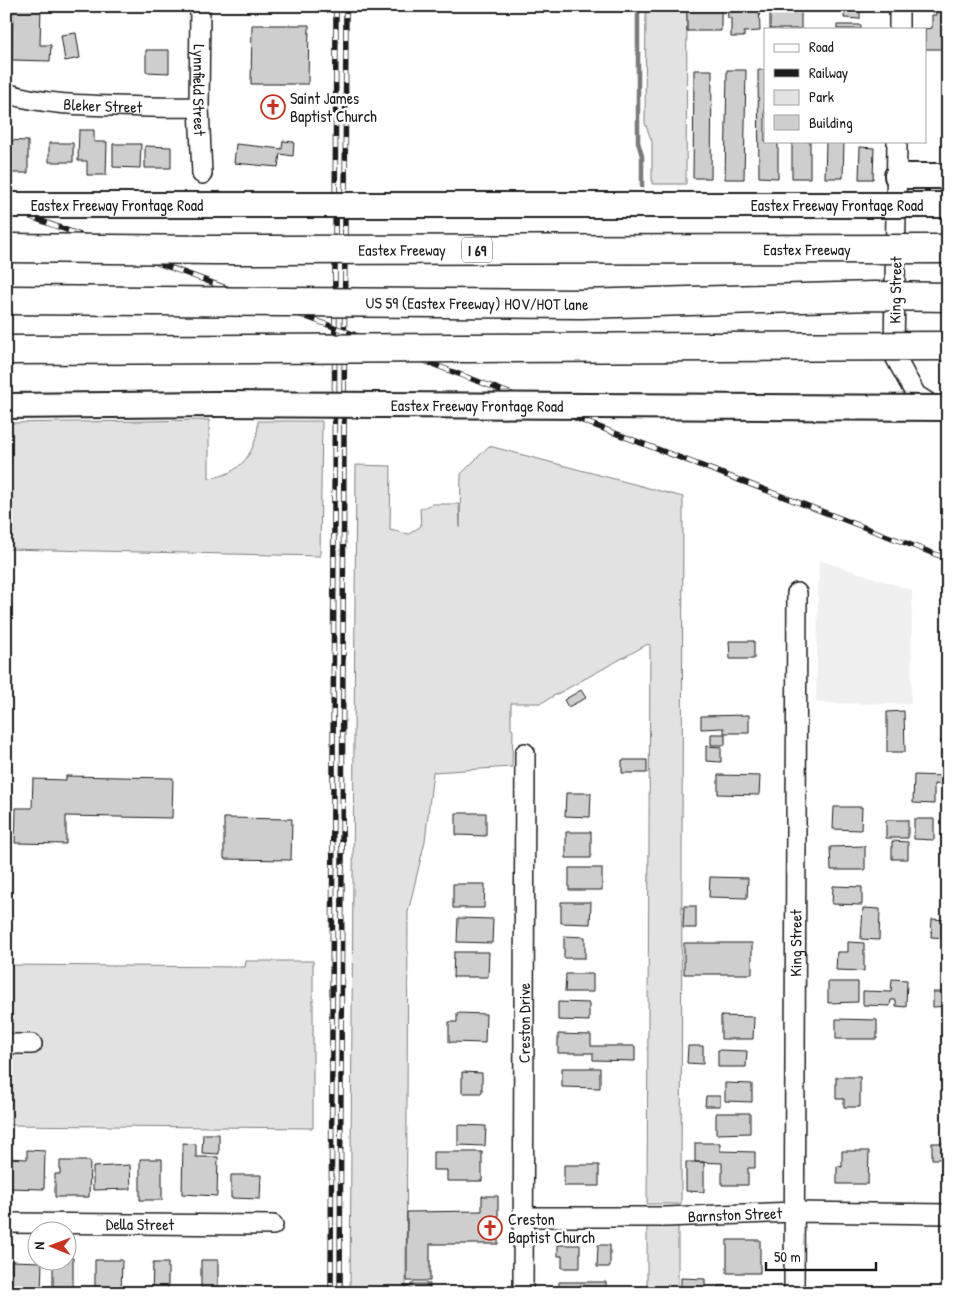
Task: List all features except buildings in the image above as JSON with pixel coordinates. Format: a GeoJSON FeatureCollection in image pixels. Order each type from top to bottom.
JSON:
{"type":"FeatureCollection","features":[{"type":"Feature","properties":{"kind":"highway","name":"Eastex Freeway"},"geometry":{"type":"LineString","coordinates":[[6,248],[215,250],[948,250]]}},
{"type":"Feature","properties":{"kind":"highway","name":"US 59 (Eastex Freeway) HOV/HOT lane"},"geometry":{"type":"LineString","coordinates":[[6,300],[582,304],[874,296],[948,297]]}},
{"type":"Feature","properties":{"kind":"highway"},"geometry":{"type":"LineString","coordinates":[[6,350],[948,346]]}},
{"type":"Feature","properties":{"kind":"main road"},"geometry":{"type":"LineString","coordinates":[[897,176],[948,176]]}},
{"type":"Feature","properties":{"kind":"main road","name":"Eastex Freeway Frontage Road"},"geometry":{"type":"LineString","coordinates":[[6,205],[948,204]]}},
{"type":"Feature","properties":{"kind":"main road","name":"Eastex Freeway Frontage Road"},"geometry":{"type":"LineString","coordinates":[[6,406],[216,404],[948,408]]}},
{"type":"Feature","properties":{"kind":"street","name":"Lynnfield Street"},"geometry":{"type":"LineString","coordinates":[[200,6],[199,107],[202,174]]}},
{"type":"Feature","properties":{"kind":"street"},"geometry":{"type":"LineString","coordinates":[[899,6],[899,28]]}},
{"type":"Feature","properties":{"kind":"street","name":"Bleker Street"},"geometry":{"type":"LineString","coordinates":[[6,93],[47,102],[80,105],[199,107]]}},
{"type":"Feature","properties":{"kind":"street","name":"King Street"},"geometry":{"type":"LineString","coordinates":[[897,142],[894,355],[916,395],[948,415]]}},
{"type":"Feature","properties":{"kind":"street","name":"King Street"},"geometry":{"type":"LineString","coordinates":[[794,1293],[797,594]]}},
{"type":"Feature","properties":{"kind":"street","name":"Creston Drive"},"geometry":{"type":"LineString","coordinates":[[523,1293],[525,753]]}},
{"type":"Feature","properties":{"kind":"street"},"geometry":{"type":"LineString","coordinates":[[6,1044],[32,1044]]}},
{"type":"Feature","properties":{"kind":"street","name":"Barnston Street"},"geometry":{"type":"LineString","coordinates":[[524,1217],[666,1217],[794,1212],[948,1214]]}},
{"type":"Feature","properties":{"kind":"street","name":"Della Street"},"geometry":{"type":"LineString","coordinates":[[6,1223],[272,1225]]}},
{"type":"Feature","properties":{"kind":"shaded area"},"geometry":{"type":"Polygon","coordinates":[[[819,560],[912,590],[911,704],[816,703],[819,560]]]}},
{"type":"Feature","properties":{"kind":"green space"},"geometry":{"type":"Polygon","coordinates":[[[646,6],[687,6],[686,184],[652,184],[652,142],[645,123],[646,6]]]}},
{"type":"Feature","properties":{"kind":"green space"},"geometry":{"type":"Polygon","coordinates":[[[209,420],[209,478],[230,472],[245,460],[255,442],[258,421],[322,421],[320,556],[6,549],[6,423],[209,420]]]}},
{"type":"Feature","properties":{"kind":"green space"},"geometry":{"type":"Polygon","coordinates":[[[489,446],[683,497],[681,1204],[647,1204],[650,645],[648,644],[541,703],[511,703],[511,729],[513,730],[512,767],[433,772],[425,841],[408,912],[406,1293],[350,1293],[356,465],[391,466],[390,530],[409,534],[421,526],[420,509],[432,504],[459,504],[460,528],[461,474],[489,446]]]}},
{"type":"Feature","properties":{"kind":"green space"},"geometry":{"type":"Polygon","coordinates":[[[246,961],[313,961],[313,1128],[6,1125],[6,965],[245,967],[246,961]]]}},
{"type":"Feature","properties":{"kind":"green space"},"geometry":{"type":"Polygon","coordinates":[[[647,1223],[678,1223],[678,1293],[647,1293],[647,1223]]]}},
{"type":"Feature","properties":{"kind":"waterway"},"geometry":{"type":"LineString","coordinates":[[638,6],[638,142],[642,156],[642,186]]}},
{"type":"Feature","properties":{"kind":"railway"},"geometry":{"type":"LineString","coordinates":[[331,1293],[336,6]]}},
{"type":"Feature","properties":{"kind":"railway"},"geometry":{"type":"LineString","coordinates":[[340,1293],[346,6]]}},
{"type":"Feature","properties":{"kind":"railway"},"geometry":{"type":"LineString","coordinates":[[6,208],[345,331],[948,559]]}},
{"type":"Feature","properties":{"kind":"place","name":"Saint James Baptist Church"},"geometry":{"type":"Point","coordinates":[273,107]}},
{"type":"Feature","properties":{"kind":"place","name":"Creston Baptist Church"},"geometry":{"type":"Point","coordinates":[490,1228]}}]}
